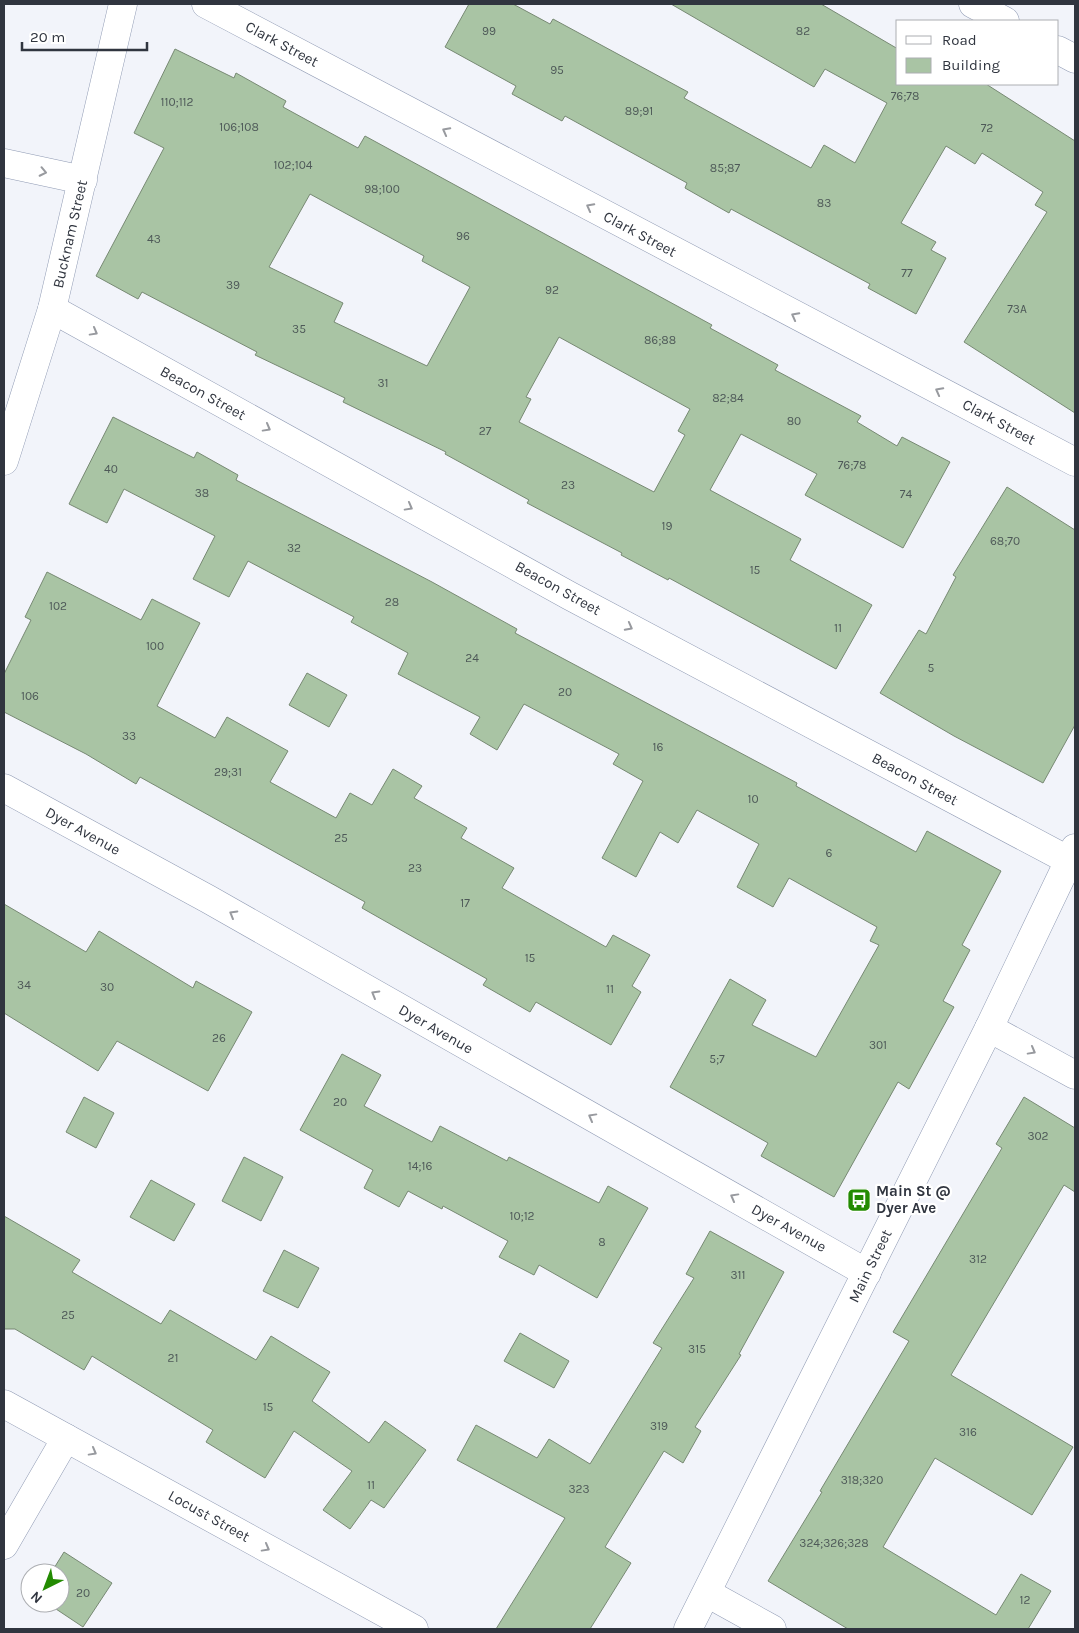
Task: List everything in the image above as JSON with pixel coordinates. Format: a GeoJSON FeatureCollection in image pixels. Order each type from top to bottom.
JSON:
{"type":"FeatureCollection","features":[{"type":"Feature","properties":{"kind":"street","name":"Bucknam Street"},"geometry":{"type":"LineString","coordinates":[[4,461],[52,309],[123,4]]}},
{"type":"Feature","properties":{"kind":"street","name":"Clark Street"},"geometry":{"type":"LineString","coordinates":[[206,4],[1075,462]]}},
{"type":"Feature","properties":{"kind":"street"},"geometry":{"type":"LineString","coordinates":[[973,4],[1003,20]]}},
{"type":"Feature","properties":{"kind":"street"},"geometry":{"type":"LineString","coordinates":[[1059,51],[1075,59]]}},
{"type":"Feature","properties":{"kind":"street"},"geometry":{"type":"LineString","coordinates":[[4,163],[83,180]]}},
{"type":"Feature","properties":{"kind":"street","name":"Beacon Street"},"geometry":{"type":"LineString","coordinates":[[52,309],[579,600],[1072,854]]}},
{"type":"Feature","properties":{"kind":"street","name":"Dyer Avenue"},"geometry":{"type":"LineString","coordinates":[[4,788],[208,899],[868,1273]]}},
{"type":"Feature","properties":{"kind":"street","name":"Main Street"},"geometry":{"type":"LineString","coordinates":[[688,1629],[868,1273],[989,1028],[1072,854]]}},
{"type":"Feature","properties":{"kind":"street"},"geometry":{"type":"LineString","coordinates":[[989,1028],[1075,1075]]}},
{"type":"Feature","properties":{"kind":"street","name":"Locust Street"},"geometry":{"type":"LineString","coordinates":[[4,1404],[414,1629]]}},
{"type":"Feature","properties":{"kind":"street"},"geometry":{"type":"LineString","coordinates":[[4,1545],[66,1438]]}},
{"type":"Feature","properties":{"kind":"street"},"geometry":{"type":"LineString","coordinates":[[707,1593],[772,1629]]}},
{"type":"Feature","properties":{"kind":"building"},"geometry":{"type":"Polygon","coordinates":[[[469,4],[513,4],[550,24],[553,19],[688,92],[684,98],[811,168],[824,145],[855,163],[887,103],[825,69],[814,87],[671,4],[821,4],[896,48],[896,85],[988,85],[1075,141],[1075,413],[964,342],[1047,212],[1035,205],[1043,192],[982,153],[975,164],[946,146],[901,223],[936,242],[931,250],[946,258],[916,314],[868,288],[870,284],[731,209],[729,213],[685,188],[687,183],[565,116],[562,121],[512,94],[516,86],[445,47],[469,4]]]}},
{"type":"Feature","properties":{"kind":"building"},"geometry":{"type":"Polygon","coordinates":[[[175,49],[234,78],[236,73],[286,101],[283,107],[358,148],[365,136],[712,325],[710,328],[778,365],[775,370],[861,416],[857,422],[897,446],[902,437],[950,462],[903,548],[805,495],[817,474],[741,434],[710,490],[801,539],[790,560],[872,605],[836,669],[527,503],[529,500],[445,454],[446,452],[343,402],[345,398],[255,355],[257,352],[142,292],[138,299],[96,276],[164,148],[134,133],[175,49]],[[310,194],[269,267],[343,303],[334,322],[427,366],[470,287],[422,261],[424,256],[310,194]],[[559,337],[526,397],[531,399],[519,422],[654,492],[685,435],[678,431],[690,409],[559,337]]]}},
{"type":"Feature","properties":{"kind":"building"},"geometry":{"type":"Polygon","coordinates":[[[113,417],[194,458],[197,452],[238,475],[236,480],[432,582],[517,629],[515,633],[797,783],[796,786],[916,852],[927,831],[1001,871],[962,945],[970,950],[943,1001],[954,1007],[909,1089],[898,1082],[834,1197],[761,1156],[768,1143],[670,1087],[730,979],[766,1000],[752,1025],[816,1057],[879,945],[870,941],[877,927],[789,878],[773,907],[737,887],[759,844],[697,810],[678,843],[660,832],[636,877],[602,858],[643,781],[613,764],[619,754],[524,704],[497,750],[470,734],[480,717],[398,674],[408,653],[351,622],[354,617],[248,561],[229,597],[193,579],[215,536],[124,489],[107,523],[69,504],[113,417]]]}},
{"type":"Feature","properties":{"kind":"building"},"geometry":{"type":"Polygon","coordinates":[[[1007,487],[1075,530],[1075,725],[1043,783],[954,736],[880,693],[919,630],[926,634],[956,577],[953,575],[1007,487]]]}},
{"type":"Feature","properties":{"kind":"building"},"geometry":{"type":"Polygon","coordinates":[[[47,572],[141,620],[152,599],[200,623],[157,706],[215,738],[227,717],[288,751],[270,782],[336,818],[350,793],[372,805],[393,769],[422,786],[414,798],[467,828],[461,838],[514,868],[502,888],[606,947],[613,935],[650,955],[632,986],[641,992],[611,1045],[536,1002],[530,1012],[483,985],[487,979],[362,908],[365,902],[140,777],[136,784],[86,754],[4,712],[4,674],[31,620],[25,617],[47,572]]]}},
{"type":"Feature","properties":{"kind":"building"},"geometry":{"type":"Polygon","coordinates":[[[307,673],[347,695],[329,727],[289,705],[307,673]]]}},
{"type":"Feature","properties":{"kind":"building"},"geometry":{"type":"Polygon","coordinates":[[[4,904],[86,952],[99,931],[193,988],[196,981],[252,1012],[208,1091],[117,1041],[98,1071],[4,1013],[4,904]]]}},
{"type":"Feature","properties":{"kind":"building"},"geometry":{"type":"Polygon","coordinates":[[[342,1054],[381,1075],[364,1106],[432,1142],[440,1126],[507,1161],[509,1157],[599,1203],[608,1186],[648,1208],[597,1298],[539,1265],[534,1275],[499,1257],[508,1241],[443,1206],[442,1209],[408,1191],[399,1207],[364,1188],[373,1170],[300,1130],[342,1054]]]}},
{"type":"Feature","properties":{"kind":"building"},"geometry":{"type":"Polygon","coordinates":[[[84,1097],[114,1113],[96,1148],[66,1132],[84,1097]]]}},
{"type":"Feature","properties":{"kind":"building"},"geometry":{"type":"Polygon","coordinates":[[[1024,1097],[1075,1128],[1075,1192],[1064,1185],[951,1375],[1073,1447],[1032,1515],[935,1458],[883,1547],[996,1615],[1021,1574],[1051,1591],[1028,1629],[848,1629],[768,1581],[909,1341],[893,1332],[1002,1148],[996,1144],[1024,1097]]]}},
{"type":"Feature","properties":{"kind":"building"},"geometry":{"type":"Polygon","coordinates":[[[244,1157],[283,1177],[261,1221],[222,1201],[244,1157]]]}},
{"type":"Feature","properties":{"kind":"building"},"geometry":{"type":"Polygon","coordinates":[[[151,1180],[195,1204],[174,1241],[130,1217],[151,1180]]]}},
{"type":"Feature","properties":{"kind":"building"},"geometry":{"type":"Polygon","coordinates":[[[4,1216],[80,1260],[72,1272],[161,1324],[170,1310],[256,1360],[271,1336],[330,1372],[312,1401],[369,1443],[385,1421],[426,1450],[384,1508],[371,1500],[350,1529],[323,1510],[352,1471],[294,1431],[265,1478],[206,1442],[213,1430],[92,1356],[84,1370],[15,1329],[4,1329],[4,1216]]]}},
{"type":"Feature","properties":{"kind":"building"},"geometry":{"type":"Polygon","coordinates":[[[710,1231],[784,1272],[739,1354],[741,1355],[695,1427],[701,1431],[683,1463],[664,1451],[605,1547],[631,1563],[590,1629],[496,1629],[565,1518],[457,1460],[476,1425],[537,1458],[549,1439],[590,1464],[662,1348],[653,1343],[694,1278],[686,1274],[710,1231]]]}},
{"type":"Feature","properties":{"kind":"building"},"geometry":{"type":"Polygon","coordinates":[[[284,1250],[319,1268],[298,1308],[263,1291],[284,1250]]]}},
{"type":"Feature","properties":{"kind":"building"},"geometry":{"type":"Polygon","coordinates":[[[520,1333],[569,1361],[554,1388],[504,1361],[520,1333]]]}},
{"type":"Feature","properties":{"kind":"building"},"geometry":{"type":"Polygon","coordinates":[[[64,1552],[112,1583],[83,1627],[62,1613],[70,1613],[70,1563],[57,1563],[64,1552]]]}},
{"type":"Feature","properties":{"kind":"place","name":"Main St @ Dyer Ave"},"geometry":{"type":"Point","coordinates":[859,1200]}}]}
